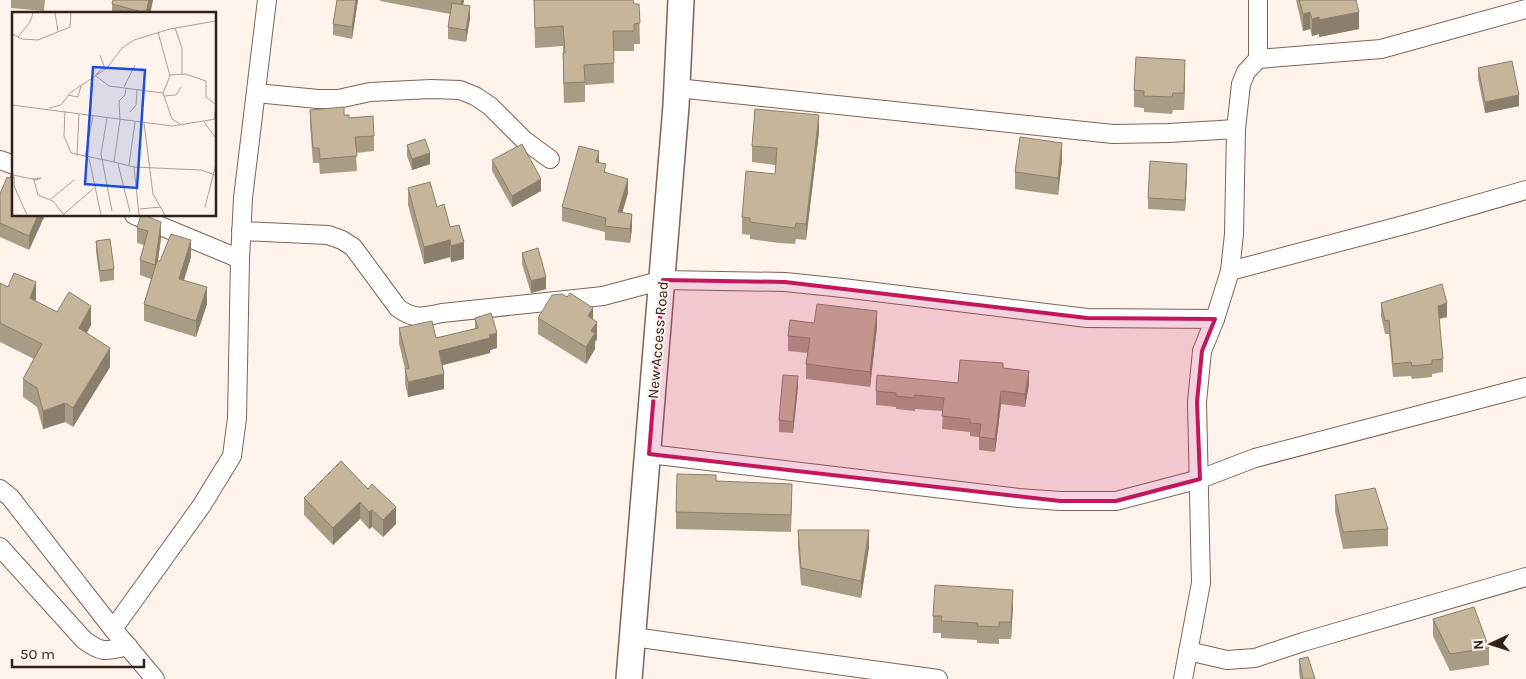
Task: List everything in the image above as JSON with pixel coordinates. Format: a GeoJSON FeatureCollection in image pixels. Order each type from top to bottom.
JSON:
{"type":"FeatureCollection","features":[{"type":"Feature","properties":{"kind":"main road","name":"New Access Road"},"geometry":{"type":"LineString","coordinates":[[629,679],[649,454],[677,88],[681,0]]}},
{"type":"Feature","properties":{"kind":"street"},"geometry":{"type":"LineString","coordinates":[[113,629],[202,505],[232,456],[237,418],[243,198],[267,0]]}},
{"type":"Feature","properties":{"kind":"street"},"geometry":{"type":"LineString","coordinates":[[1183,679],[1201,583],[1197,402],[1202,351],[1215,319],[1230,271],[1234,234],[1236,129],[1241,84],[1246,72],[1258,59],[1258,0]]}},
{"type":"Feature","properties":{"kind":"street"},"geometry":{"type":"LineString","coordinates":[[1258,59],[1381,50],[1526,9]]}},
{"type":"Feature","properties":{"kind":"street"},"geometry":{"type":"LineString","coordinates":[[677,88],[1113,134],[1169,134],[1236,129]]}},
{"type":"Feature","properties":{"kind":"street"},"geometry":{"type":"LineString","coordinates":[[256,93],[338,99],[370,92],[431,89],[460,90],[475,96],[490,106],[524,140],[550,160]]}},
{"type":"Feature","properties":{"kind":"street"},"geometry":{"type":"LineString","coordinates":[[0,160],[12,165]]}},
{"type":"Feature","properties":{"kind":"street"},"geometry":{"type":"LineString","coordinates":[[1230,271],[1415,222],[1526,190]]}},
{"type":"Feature","properties":{"kind":"street"},"geometry":{"type":"LineString","coordinates":[[136,216],[240,259]]}},
{"type":"Feature","properties":{"kind":"street"},"geometry":{"type":"LineString","coordinates":[[241,232],[328,235],[342,240],[353,247],[398,308],[407,315],[422,318],[442,313],[603,296],[662,280],[785,282],[1087,318],[1215,319]]}},
{"type":"Feature","properties":{"kind":"street"},"geometry":{"type":"LineString","coordinates":[[649,454],[1010,497],[1060,501],[1116,501],[1200,479],[1254,458],[1526,387]]}},
{"type":"Feature","properties":{"kind":"street"},"geometry":{"type":"LineString","coordinates":[[0,489],[10,497],[113,629],[155,679]]}},
{"type":"Feature","properties":{"kind":"street"},"geometry":{"type":"LineString","coordinates":[[0,547],[84,640],[97,650],[109,651],[128,646]]}},
{"type":"Feature","properties":{"kind":"street"},"geometry":{"type":"LineString","coordinates":[[1188,651],[1227,660],[1255,658],[1303,642],[1526,577]]}},
{"type":"Feature","properties":{"kind":"street"},"geometry":{"type":"LineString","coordinates":[[633,637],[938,679]]}},
{"type":"Feature","properties":{"kind":"highlighted area"},"geometry":{"type":"Polygon","coordinates":[[[663,280],[785,282],[1087,318],[1215,319],[1202,351],[1197,402],[1200,479],[1116,501],[1060,501],[649,454],[663,280]]]}},
{"type":"Feature","properties":{"kind":"building"},"geometry":{"type":"Polygon","coordinates":[[[113,0],[149,0],[146,12],[112,4],[113,0]]]}},
{"type":"Feature","properties":{"kind":"building"},"geometry":{"type":"Polygon","coordinates":[[[337,0],[356,0],[352,27],[333,24],[337,0]]]}},
{"type":"Feature","properties":{"kind":"building"},"geometry":{"type":"Polygon","coordinates":[[[534,0],[633,0],[634,4],[639,4],[640,23],[634,24],[634,31],[613,31],[614,63],[584,65],[585,82],[564,83],[563,53],[565,53],[563,26],[535,28],[534,0]]]}},
{"type":"Feature","properties":{"kind":"building"},"geometry":{"type":"Polygon","coordinates":[[[1299,0],[1356,0],[1359,12],[1319,20],[1319,17],[1312,19],[1310,12],[1303,14],[1299,0]]]}},
{"type":"Feature","properties":{"kind":"building"},"geometry":{"type":"Polygon","coordinates":[[[452,3],[470,6],[466,30],[448,27],[452,3]]]}},
{"type":"Feature","properties":{"kind":"building"},"geometry":{"type":"Polygon","coordinates":[[[1136,57],[1185,60],[1184,93],[1173,93],[1172,97],[1144,96],[1144,91],[1134,90],[1136,57]]]}},
{"type":"Feature","properties":{"kind":"building"},"geometry":{"type":"Polygon","coordinates":[[[1512,61],[1519,95],[1485,102],[1478,68],[1512,61]]]}},
{"type":"Feature","properties":{"kind":"building"},"geometry":{"type":"Polygon","coordinates":[[[344,107],[344,115],[349,115],[349,118],[373,116],[374,136],[355,137],[357,156],[320,159],[319,148],[313,148],[310,110],[344,107]]]}},
{"type":"Feature","properties":{"kind":"building"},"geometry":{"type":"Polygon","coordinates":[[[755,109],[819,115],[806,224],[796,223],[795,228],[750,222],[750,218],[742,217],[746,171],[775,174],[777,148],[752,146],[755,109]]]}},
{"type":"Feature","properties":{"kind":"building"},"geometry":{"type":"Polygon","coordinates":[[[1020,137],[1062,143],[1058,178],[1015,172],[1020,137]]]}},
{"type":"Feature","properties":{"kind":"building"},"geometry":{"type":"Polygon","coordinates":[[[425,139],[430,153],[412,159],[407,145],[425,139]]]}},
{"type":"Feature","properties":{"kind":"building"},"geometry":{"type":"Polygon","coordinates":[[[522,144],[541,179],[512,196],[492,160],[522,144]]]}},
{"type":"Feature","properties":{"kind":"building"},"geometry":{"type":"Polygon","coordinates":[[[579,146],[599,151],[596,162],[606,164],[604,172],[628,179],[618,212],[632,214],[630,229],[605,226],[606,218],[562,207],[579,146]]]}},
{"type":"Feature","properties":{"kind":"building"},"geometry":{"type":"Polygon","coordinates":[[[1150,161],[1187,164],[1185,200],[1148,198],[1150,161]]]}},
{"type":"Feature","properties":{"kind":"building"},"geometry":{"type":"Polygon","coordinates":[[[12,173],[12,216],[38,216],[29,236],[0,223],[0,194],[7,177],[10,178],[12,173]]]}},
{"type":"Feature","properties":{"kind":"building"},"geometry":{"type":"Polygon","coordinates":[[[430,182],[437,207],[444,204],[450,227],[459,225],[464,242],[451,246],[450,240],[424,247],[408,188],[430,182]]]}},
{"type":"Feature","properties":{"kind":"building"},"geometry":{"type":"Polygon","coordinates":[[[141,216],[146,216],[161,222],[155,265],[140,260],[148,231],[137,228],[141,216]]]}},
{"type":"Feature","properties":{"kind":"building"},"geometry":{"type":"Polygon","coordinates":[[[171,234],[191,240],[179,279],[207,287],[196,321],[144,304],[157,261],[160,261],[171,234]]]}},
{"type":"Feature","properties":{"kind":"building"},"geometry":{"type":"Polygon","coordinates":[[[110,239],[114,269],[100,271],[96,241],[110,239]]]}},
{"type":"Feature","properties":{"kind":"building"},"geometry":{"type":"Polygon","coordinates":[[[538,248],[546,277],[531,281],[522,253],[538,248]]]}},
{"type":"Feature","properties":{"kind":"building"},"geometry":{"type":"Polygon","coordinates":[[[14,273],[36,282],[30,298],[57,312],[69,292],[91,306],[79,328],[110,348],[73,408],[65,403],[43,411],[37,388],[23,379],[42,344],[0,323],[0,283],[8,287],[14,273]]]}},
{"type":"Feature","properties":{"kind":"building"},"geometry":{"type":"Polygon","coordinates":[[[1442,284],[1447,303],[1438,306],[1443,359],[1432,360],[1432,364],[1412,366],[1411,362],[1393,364],[1389,320],[1385,321],[1381,303],[1442,284]]]}},
{"type":"Feature","properties":{"kind":"building"},"geometry":{"type":"Polygon","coordinates":[[[570,293],[593,308],[588,316],[597,322],[591,331],[595,333],[586,347],[538,318],[552,295],[562,294],[567,297],[570,293]]]}},
{"type":"Feature","properties":{"kind":"building"},"geometry":{"type":"Polygon","coordinates":[[[817,304],[877,311],[870,372],[806,364],[810,338],[788,336],[790,320],[814,323],[817,304]]]}},
{"type":"Feature","properties":{"kind":"building"},"geometry":{"type":"Polygon","coordinates":[[[491,313],[497,333],[489,335],[490,338],[439,351],[444,374],[408,382],[405,369],[409,368],[399,328],[432,321],[436,338],[478,328],[475,318],[491,313]]]}},
{"type":"Feature","properties":{"kind":"building"},"geometry":{"type":"Polygon","coordinates":[[[960,360],[1003,363],[1003,368],[1029,371],[1025,394],[1001,391],[995,439],[979,437],[981,424],[970,423],[970,419],[942,416],[944,398],[915,395],[915,398],[896,396],[896,393],[876,391],[877,375],[958,383],[960,360]]]}},
{"type":"Feature","properties":{"kind":"building"},"geometry":{"type":"Polygon","coordinates":[[[783,375],[798,376],[793,422],[779,420],[783,375]]]}},
{"type":"Feature","properties":{"kind":"building"},"geometry":{"type":"Polygon","coordinates":[[[341,461],[368,489],[372,484],[396,507],[383,520],[372,510],[369,512],[360,502],[333,528],[304,498],[341,461]]]}},
{"type":"Feature","properties":{"kind":"building"},"geometry":{"type":"Polygon","coordinates":[[[677,474],[716,475],[716,481],[792,484],[791,515],[676,512],[677,474]]]}},
{"type":"Feature","properties":{"kind":"building"},"geometry":{"type":"Polygon","coordinates":[[[1375,488],[1388,529],[1343,532],[1335,495],[1375,488]]]}},
{"type":"Feature","properties":{"kind":"building"},"geometry":{"type":"Polygon","coordinates":[[[798,530],[869,530],[861,581],[801,568],[798,530]]]}},
{"type":"Feature","properties":{"kind":"building"},"geometry":{"type":"Polygon","coordinates":[[[935,585],[1013,590],[1011,622],[999,622],[999,627],[977,626],[978,623],[941,621],[942,616],[933,616],[935,585]]]}},
{"type":"Feature","properties":{"kind":"building"},"geometry":{"type":"Polygon","coordinates":[[[1474,607],[1489,648],[1450,654],[1433,619],[1474,607]]]}},
{"type":"Feature","properties":{"kind":"building"},"geometry":{"type":"Polygon","coordinates":[[[1308,657],[1315,679],[1303,679],[1299,659],[1308,657]]]}}]}
